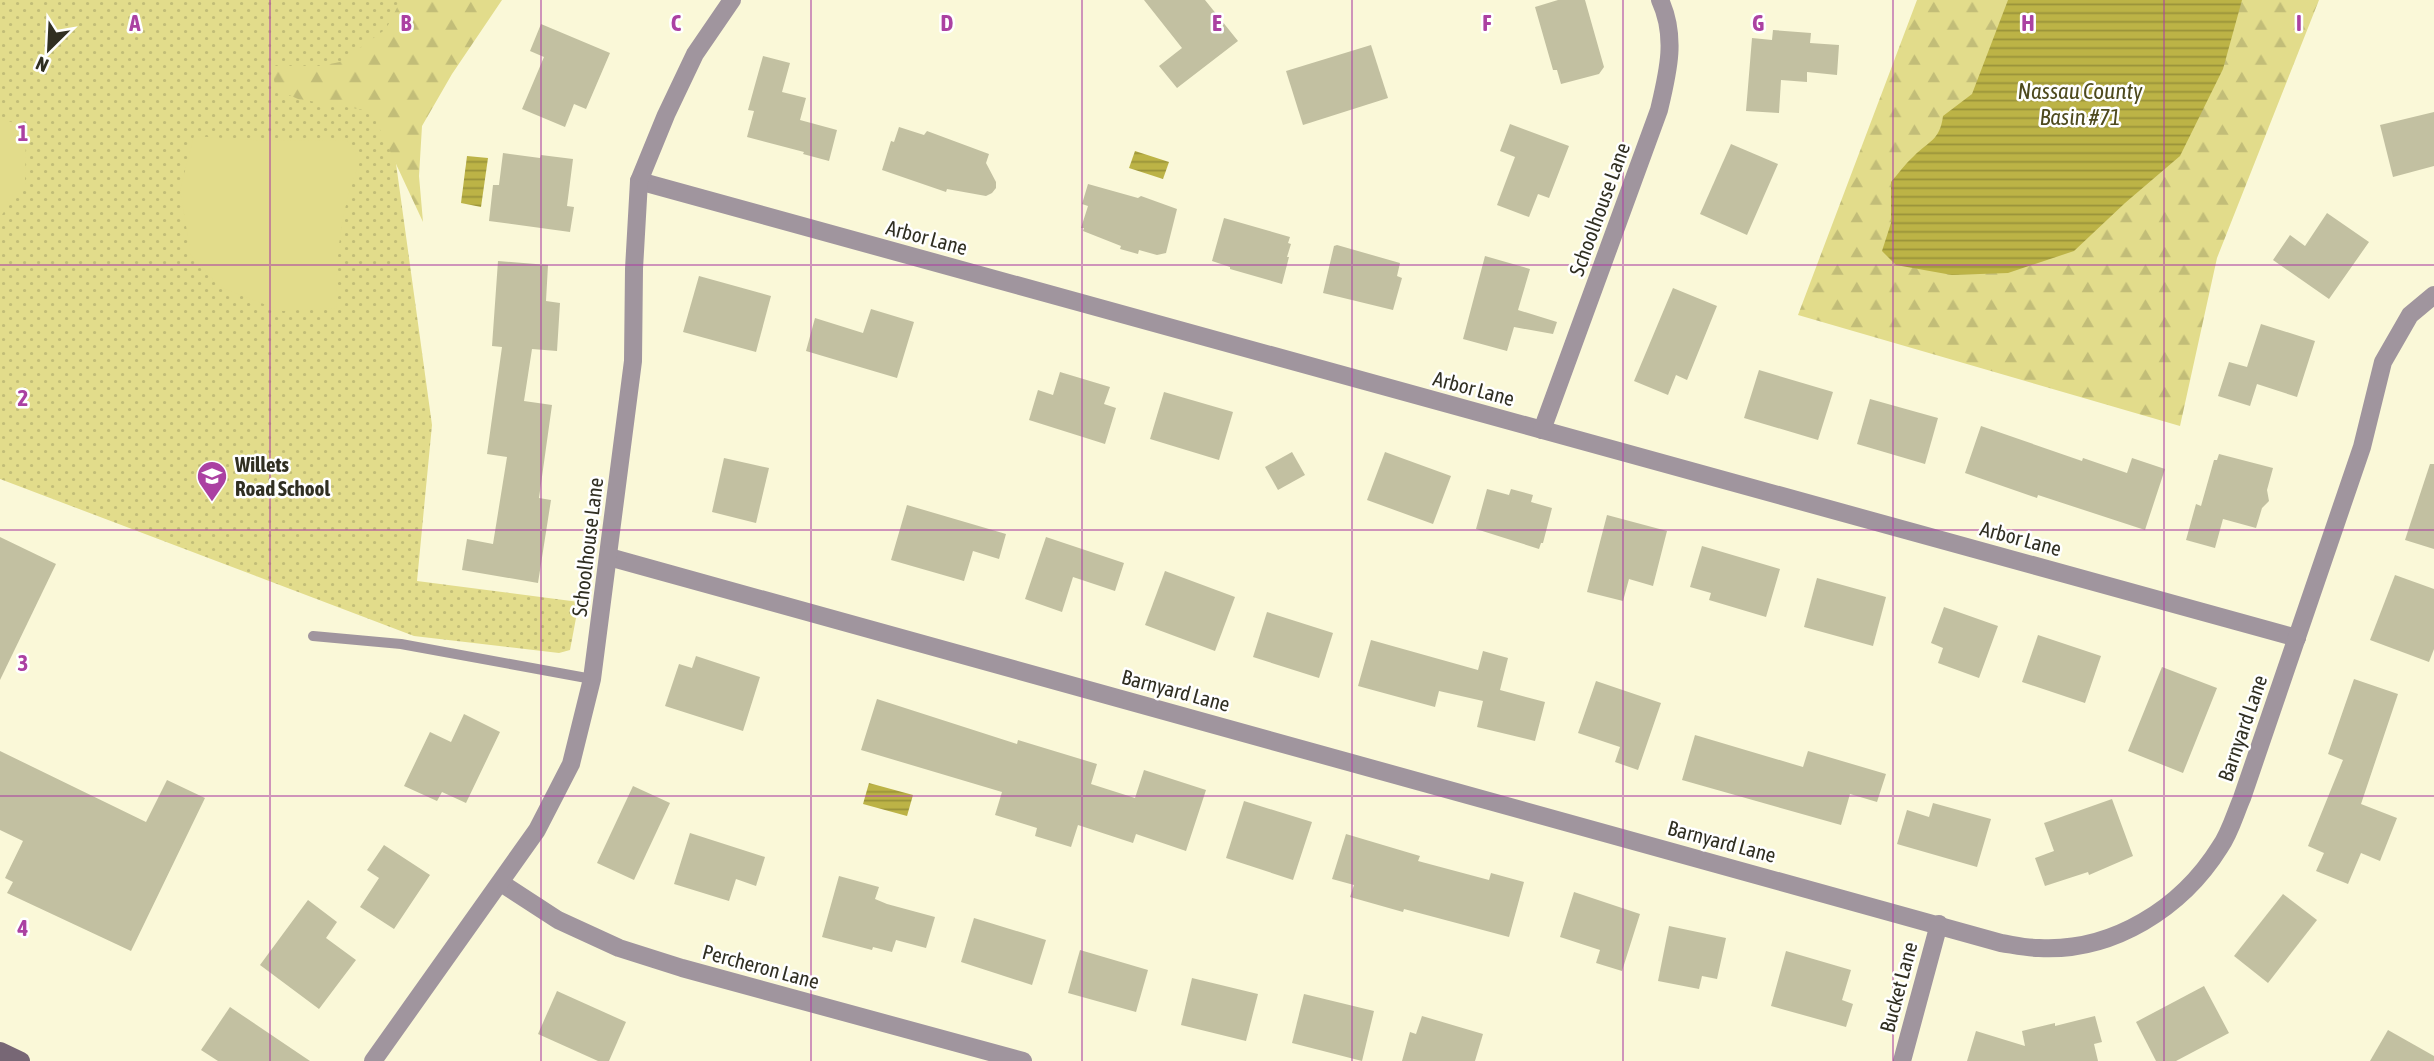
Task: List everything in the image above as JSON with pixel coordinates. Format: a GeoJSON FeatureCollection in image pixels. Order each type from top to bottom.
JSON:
{"type":"FeatureCollection","features":[{"type":"Feature","properties":{"kind":"main road"},"geometry":{"type":"LineString","coordinates":[[0,1051],[21,1061]]}},
{"type":"Feature","properties":{"kind":"street","name":"Schoolhouse Lane"},"geometry":{"type":"LineString","coordinates":[[373,1061],[543,820],[565,776],[583,723],[592,680],[609,557],[633,361],[639,181],[695,54],[732,0]]}},
{"type":"Feature","properties":{"kind":"street","name":"Schoolhouse Lane"},"geometry":{"type":"LineString","coordinates":[[1542,430],[1659,110],[1670,61],[1670,31],[1660,0]]}},
{"type":"Feature","properties":{"kind":"street","name":"Arbor Lane"},"geometry":{"type":"LineString","coordinates":[[639,181],[2297,638]]}},
{"type":"Feature","properties":{"kind":"street","name":"Barnyard Lane"},"geometry":{"type":"LineString","coordinates":[[609,557],[2001,943],[2038,948],[2063,947],[2112,937],[2152,917],[2196,880],[2221,846],[2242,798],[2362,447],[2384,362],[2410,315],[2434,295]]}},
{"type":"Feature","properties":{"kind":"street","name":"Percheron Lane"},"geometry":{"type":"LineString","coordinates":[[501,883],[575,929],[644,957],[1023,1061]]}},
{"type":"Feature","properties":{"kind":"street","name":"Bucket Lane"},"geometry":{"type":"LineString","coordinates":[[1902,1061],[1939,925]]}},
{"type":"Feature","properties":{"kind":"lane"},"geometry":{"type":"LineString","coordinates":[[313,636],[401,644],[592,680]]}},
{"type":"Feature","properties":{"kind":"green space"},"geometry":{"type":"Polygon","coordinates":[[[0,0],[473,0],[387,98],[432,425],[417,581],[579,602],[570,650],[559,653],[414,636],[0,479],[0,0]]]}},
{"type":"Feature","properties":{"kind":"green space"},"geometry":{"type":"Polygon","coordinates":[[[401,0],[502,0],[452,74],[422,126],[419,176],[423,222],[376,121],[364,110],[298,99],[276,89],[271,66],[320,66],[340,62],[386,29],[401,0]]]}},
{"type":"Feature","properties":{"kind":"green space"},"geometry":{"type":"Polygon","coordinates":[[[1917,0],[2319,0],[2217,258],[2180,426],[1798,315],[1917,0]]]}},
{"type":"Feature","properties":{"kind":"green space"},"geometry":{"type":"Polygon","coordinates":[[[0,119],[26,126],[25,185],[0,217],[0,119]]]}},
{"type":"Feature","properties":{"kind":"green space"},"geometry":{"type":"Polygon","coordinates":[[[194,136],[266,141],[347,140],[360,161],[348,196],[341,233],[337,308],[282,311],[220,287],[191,255],[180,190],[194,136]]]}},
{"type":"Feature","properties":{"kind":"water","name":"Nassau County Basin #71"},"geometry":{"type":"Polygon","coordinates":[[[2008,0],[2242,0],[2223,69],[2180,156],[2074,251],[2008,273],[1952,275],[1896,265],[1882,251],[1891,223],[1891,182],[1933,139],[1942,124],[1943,116],[1972,94],[2008,0]]]}},
{"type":"Feature","properties":{"kind":"water"},"geometry":{"type":"Polygon","coordinates":[[[1135,151],[1169,162],[1163,179],[1129,168],[1135,151]]]}},
{"type":"Feature","properties":{"kind":"water"},"geometry":{"type":"Polygon","coordinates":[[[467,156],[488,158],[481,207],[461,203],[467,156]]]}},
{"type":"Feature","properties":{"kind":"water"},"geometry":{"type":"Polygon","coordinates":[[[869,783],[913,795],[907,816],[863,804],[869,783]]]}},
{"type":"Feature","properties":{"kind":"building"},"geometry":{"type":"Polygon","coordinates":[[[1144,0],[1205,0],[1238,41],[1177,88],[1159,66],[1182,48],[1144,0]]]}},
{"type":"Feature","properties":{"kind":"building"},"geometry":{"type":"Polygon","coordinates":[[[1558,0],[1585,0],[1604,67],[1599,74],[1561,84],[1557,70],[1553,70],[1535,7],[1558,0]]]}},
{"type":"Feature","properties":{"kind":"building"},"geometry":{"type":"Polygon","coordinates":[[[541,24],[610,53],[586,109],[574,104],[565,127],[522,109],[544,57],[530,51],[541,24]]]}},
{"type":"Feature","properties":{"kind":"building"},"geometry":{"type":"Polygon","coordinates":[[[1773,30],[1811,33],[1810,43],[1839,45],[1837,75],[1807,72],[1807,82],[1781,80],[1779,113],[1746,111],[1752,38],[1772,40],[1773,30]]]}},
{"type":"Feature","properties":{"kind":"building"},"geometry":{"type":"Polygon","coordinates":[[[1371,45],[1388,98],[1303,125],[1286,71],[1371,45]]]}},
{"type":"Feature","properties":{"kind":"building"},"geometry":{"type":"Polygon","coordinates":[[[763,56],[790,63],[782,92],[806,98],[800,120],[837,130],[829,161],[747,137],[754,111],[748,110],[763,56]]]}},
{"type":"Feature","properties":{"kind":"building"},"geometry":{"type":"Polygon","coordinates":[[[2434,112],[2434,166],[2393,177],[2380,125],[2434,112]]]}},
{"type":"Feature","properties":{"kind":"building"},"geometry":{"type":"Polygon","coordinates":[[[1510,124],[1569,146],[1549,198],[1538,194],[1529,217],[1497,205],[1515,157],[1500,151],[1510,124]]]}},
{"type":"Feature","properties":{"kind":"building"},"geometry":{"type":"Polygon","coordinates":[[[899,127],[924,135],[927,131],[989,154],[986,163],[996,182],[996,188],[986,196],[947,189],[946,192],[882,170],[891,141],[894,142],[899,127]]]}},
{"type":"Feature","properties":{"kind":"building"},"geometry":{"type":"Polygon","coordinates":[[[1731,144],[1778,164],[1747,235],[1700,214],[1731,144]]]}},
{"type":"Feature","properties":{"kind":"building"},"geometry":{"type":"Polygon","coordinates":[[[503,153],[573,159],[567,206],[574,207],[570,232],[489,221],[493,185],[499,185],[503,153]]]}},
{"type":"Feature","properties":{"kind":"building"},"geometry":{"type":"Polygon","coordinates":[[[1088,184],[1138,198],[1141,196],[1177,209],[1166,253],[1157,255],[1139,250],[1138,254],[1120,249],[1121,246],[1083,231],[1084,228],[1081,228],[1088,206],[1082,204],[1088,184]]]}},
{"type":"Feature","properties":{"kind":"building"},"geometry":{"type":"Polygon","coordinates":[[[2327,213],[2369,242],[2329,299],[2273,260],[2290,235],[2305,246],[2327,213]]]}},
{"type":"Feature","properties":{"kind":"building"},"geometry":{"type":"Polygon","coordinates":[[[1224,218],[1290,237],[1289,257],[1282,284],[1212,261],[1224,218]]]}},
{"type":"Feature","properties":{"kind":"building"},"geometry":{"type":"Polygon","coordinates":[[[1334,246],[1400,263],[1397,276],[1402,278],[1393,310],[1323,293],[1334,246]]]}},
{"type":"Feature","properties":{"kind":"building"},"geometry":{"type":"Polygon","coordinates":[[[1485,256],[1530,269],[1518,310],[1557,322],[1553,334],[1514,327],[1507,351],[1463,339],[1485,256]]]}},
{"type":"Feature","properties":{"kind":"building"},"geometry":{"type":"Polygon","coordinates":[[[498,261],[548,265],[546,301],[560,303],[557,351],[532,349],[524,401],[552,405],[539,498],[551,500],[538,583],[462,570],[467,539],[493,544],[507,457],[487,454],[502,347],[492,346],[498,261]]]}},
{"type":"Feature","properties":{"kind":"building"},"geometry":{"type":"Polygon","coordinates":[[[699,276],[771,296],[756,352],[683,332],[699,276]]]}},
{"type":"Feature","properties":{"kind":"building"},"geometry":{"type":"Polygon","coordinates":[[[1673,288],[1717,306],[1687,380],[1676,375],[1668,395],[1634,381],[1673,288]]]}},
{"type":"Feature","properties":{"kind":"building"},"geometry":{"type":"Polygon","coordinates":[[[871,309],[914,322],[897,378],[806,351],[815,318],[863,333],[871,309]]]}},
{"type":"Feature","properties":{"kind":"building"},"geometry":{"type":"Polygon","coordinates":[[[2261,324],[2315,341],[2297,397],[2257,384],[2250,406],[2218,396],[2229,362],[2247,367],[2261,324]]]}},
{"type":"Feature","properties":{"kind":"building"},"geometry":{"type":"Polygon","coordinates":[[[1759,370],[1833,392],[1818,440],[1744,418],[1759,370]]]}},
{"type":"Feature","properties":{"kind":"building"},"geometry":{"type":"Polygon","coordinates":[[[1060,372],[1110,387],[1104,404],[1116,408],[1105,444],[1029,420],[1038,390],[1053,395],[1060,372]]]}},
{"type":"Feature","properties":{"kind":"building"},"geometry":{"type":"Polygon","coordinates":[[[1164,392],[1233,412],[1219,460],[1150,439],[1164,392]]]}},
{"type":"Feature","properties":{"kind":"building"},"geometry":{"type":"Polygon","coordinates":[[[1870,399],[1938,418],[1925,464],[1857,444],[1870,399]]]}},
{"type":"Feature","properties":{"kind":"building"},"geometry":{"type":"Polygon","coordinates":[[[1981,426],[2082,461],[2083,458],[2127,473],[2132,458],[2165,469],[2145,530],[1965,473],[1981,426]]]}},
{"type":"Feature","properties":{"kind":"building"},"geometry":{"type":"Polygon","coordinates":[[[1292,452],[1305,475],[1278,490],[1265,467],[1292,452]]]}},
{"type":"Feature","properties":{"kind":"building"},"geometry":{"type":"Polygon","coordinates":[[[1385,452],[1451,476],[1433,524],[1367,500],[1385,452]]]}},
{"type":"Feature","properties":{"kind":"building"},"geometry":{"type":"Polygon","coordinates":[[[2219,454],[2273,468],[2267,490],[2269,501],[2262,508],[2256,528],[2223,519],[2215,548],[2186,540],[2196,504],[2201,506],[2214,460],[2217,460],[2219,454]]]}},
{"type":"Feature","properties":{"kind":"building"},"geometry":{"type":"Polygon","coordinates":[[[724,458],[769,468],[756,523],[712,512],[724,458]]]}},
{"type":"Feature","properties":{"kind":"building"},"geometry":{"type":"Polygon","coordinates":[[[2430,464],[2434,464],[2434,549],[2405,540],[2430,464]]]}},
{"type":"Feature","properties":{"kind":"building"},"geometry":{"type":"Polygon","coordinates":[[[1487,489],[1509,495],[1511,489],[1533,495],[1531,502],[1552,508],[1539,549],[1476,529],[1487,489]]]}},
{"type":"Feature","properties":{"kind":"building"},"geometry":{"type":"Polygon","coordinates":[[[907,505],[1006,534],[999,559],[973,551],[964,581],[891,560],[907,505]]]}},
{"type":"Feature","properties":{"kind":"building"},"geometry":{"type":"Polygon","coordinates":[[[1607,515],[1667,531],[1653,586],[1629,579],[1623,601],[1587,592],[1607,515]]]}},
{"type":"Feature","properties":{"kind":"building"},"geometry":{"type":"Polygon","coordinates":[[[0,537],[56,564],[0,680],[0,537]]]}},
{"type":"Feature","properties":{"kind":"building"},"geometry":{"type":"Polygon","coordinates":[[[1046,537],[1124,563],[1115,591],[1073,577],[1062,612],[1025,599],[1046,537]]]}},
{"type":"Feature","properties":{"kind":"building"},"geometry":{"type":"Polygon","coordinates":[[[1702,546],[1780,569],[1766,617],[1709,600],[1711,593],[1690,587],[1702,546]]]}},
{"type":"Feature","properties":{"kind":"building"},"geometry":{"type":"Polygon","coordinates":[[[1165,571],[1235,597],[1215,651],[1145,625],[1165,571]]]}},
{"type":"Feature","properties":{"kind":"building"},"geometry":{"type":"Polygon","coordinates":[[[2395,575],[2434,589],[2434,649],[2429,662],[2370,640],[2395,575]]]}},
{"type":"Feature","properties":{"kind":"building"},"geometry":{"type":"Polygon","coordinates":[[[1817,578],[1886,597],[1873,646],[1804,627],[1817,578]]]}},
{"type":"Feature","properties":{"kind":"building"},"geometry":{"type":"Polygon","coordinates":[[[1944,607],[1998,626],[1979,678],[1938,663],[1943,648],[1931,643],[1944,607]]]}},
{"type":"Feature","properties":{"kind":"building"},"geometry":{"type":"Polygon","coordinates":[[[1267,612],[1333,633],[1319,678],[1253,657],[1267,612]]]}},
{"type":"Feature","properties":{"kind":"building"},"geometry":{"type":"Polygon","coordinates":[[[2038,635],[2101,656],[2085,703],[2022,682],[2038,635]]]}},
{"type":"Feature","properties":{"kind":"building"},"geometry":{"type":"Polygon","coordinates":[[[1371,640],[1478,670],[1483,651],[1508,658],[1500,690],[1545,702],[1535,741],[1477,727],[1483,701],[1439,691],[1435,707],[1358,686],[1371,640]]]}},
{"type":"Feature","properties":{"kind":"building"},"geometry":{"type":"Polygon","coordinates":[[[696,656],[760,677],[743,731],[665,706],[679,664],[692,668],[696,656]]]}},
{"type":"Feature","properties":{"kind":"building"},"geometry":{"type":"Polygon","coordinates":[[[2162,667],[2217,688],[2183,773],[2128,751],[2162,667]]]}},
{"type":"Feature","properties":{"kind":"building"},"geometry":{"type":"Polygon","coordinates":[[[2354,679],[2398,694],[2361,804],[2397,818],[2380,861],[2361,853],[2348,884],[2316,871],[2324,853],[2308,846],[2343,760],[2328,754],[2354,679]]]}},
{"type":"Feature","properties":{"kind":"building"},"geometry":{"type":"Polygon","coordinates":[[[1596,681],[1661,703],[1638,770],[1615,762],[1620,747],[1578,733],[1596,681]]]}},
{"type":"Feature","properties":{"kind":"building"},"geometry":{"type":"Polygon","coordinates":[[[877,699],[1017,744],[1018,740],[1097,764],[1091,784],[1135,798],[1144,770],[1206,790],[1186,851],[1136,834],[1133,843],[1078,825],[1071,847],[1035,836],[1037,828],[995,815],[1002,792],[861,750],[877,699]]]}},
{"type":"Feature","properties":{"kind":"building"},"geometry":{"type":"Polygon","coordinates":[[[464,714],[500,732],[466,803],[442,792],[437,801],[404,786],[430,732],[451,742],[464,714]]]}},
{"type":"Feature","properties":{"kind":"building"},"geometry":{"type":"Polygon","coordinates":[[[1695,735],[1803,767],[1808,751],[1886,774],[1877,802],[1850,794],[1841,825],[1682,780],[1695,735]]]}},
{"type":"Feature","properties":{"kind":"building"},"geometry":{"type":"Polygon","coordinates":[[[0,751],[146,822],[167,780],[205,798],[131,951],[7,893],[13,882],[5,878],[23,841],[0,830],[0,751]]]}},
{"type":"Feature","properties":{"kind":"building"},"geometry":{"type":"Polygon","coordinates":[[[633,786],[670,803],[634,880],[597,863],[633,786]]]}},
{"type":"Feature","properties":{"kind":"building"},"geometry":{"type":"Polygon","coordinates":[[[2112,799],[2133,856],[2089,875],[2088,872],[2045,886],[2035,858],[2054,851],[2044,823],[2112,799]]]}},
{"type":"Feature","properties":{"kind":"building"},"geometry":{"type":"Polygon","coordinates":[[[1244,801],[1312,822],[1293,880],[1226,858],[1244,801]]]}},
{"type":"Feature","properties":{"kind":"building"},"geometry":{"type":"Polygon","coordinates":[[[1933,803],[1991,819],[1977,867],[1897,844],[1907,810],[1929,817],[1933,803]]]}},
{"type":"Feature","properties":{"kind":"building"},"geometry":{"type":"Polygon","coordinates":[[[690,833],[765,857],[756,886],[736,879],[729,901],[674,884],[690,833]]]}},
{"type":"Feature","properties":{"kind":"building"},"geometry":{"type":"Polygon","coordinates":[[[1346,834],[1420,856],[1418,861],[1489,880],[1491,873],[1524,882],[1509,937],[1350,897],[1354,885],[1332,879],[1346,834]]]}},
{"type":"Feature","properties":{"kind":"building"},"geometry":{"type":"Polygon","coordinates":[[[384,845],[430,875],[394,929],[360,907],[379,878],[367,870],[384,845]]]}},
{"type":"Feature","properties":{"kind":"building"},"geometry":{"type":"Polygon","coordinates":[[[839,876],[879,887],[875,899],[935,917],[926,948],[896,940],[892,952],[873,947],[872,950],[822,937],[839,876]]]}},
{"type":"Feature","properties":{"kind":"building"},"geometry":{"type":"Polygon","coordinates":[[[1574,892],[1640,914],[1622,971],[1596,963],[1600,950],[1560,937],[1574,892]]]}},
{"type":"Feature","properties":{"kind":"building"},"geometry":{"type":"Polygon","coordinates":[[[2283,894],[2317,920],[2268,983],[2234,956],[2283,894]]]}},
{"type":"Feature","properties":{"kind":"building"},"geometry":{"type":"Polygon","coordinates":[[[308,900],[337,922],[326,938],[356,960],[319,1009],[260,965],[308,900]]]}},
{"type":"Feature","properties":{"kind":"building"},"geometry":{"type":"Polygon","coordinates":[[[974,918],[1046,940],[1032,985],[961,962],[974,918]]]}},
{"type":"Feature","properties":{"kind":"building"},"geometry":{"type":"Polygon","coordinates":[[[1669,926],[1726,938],[1717,979],[1702,976],[1699,989],[1658,981],[1669,926]]]}},
{"type":"Feature","properties":{"kind":"building"},"geometry":{"type":"Polygon","coordinates":[[[1080,950],[1148,970],[1136,1012],[1068,993],[1080,950]]]}},
{"type":"Feature","properties":{"kind":"building"},"geometry":{"type":"Polygon","coordinates":[[[1786,951],[1851,970],[1842,1000],[1853,1004],[1846,1027],[1771,1006],[1786,951]]]}},
{"type":"Feature","properties":{"kind":"building"},"geometry":{"type":"Polygon","coordinates":[[[1192,978],[1258,994],[1246,1041],[1181,1025],[1192,978]]]}},
{"type":"Feature","properties":{"kind":"building"},"geometry":{"type":"Polygon","coordinates":[[[2204,986],[2229,1033],[2176,1061],[2156,1061],[2136,1022],[2204,986]]]}},
{"type":"Feature","properties":{"kind":"building"},"geometry":{"type":"Polygon","coordinates":[[[557,991],[626,1022],[609,1061],[598,1061],[538,1034],[557,991]]]}},
{"type":"Feature","properties":{"kind":"building"},"geometry":{"type":"Polygon","coordinates":[[[1304,994],[1374,1011],[1362,1061],[1292,1043],[1304,994]]]}},
{"type":"Feature","properties":{"kind":"building"},"geometry":{"type":"Polygon","coordinates":[[[230,1007],[310,1061],[218,1061],[201,1050],[230,1007]]]}},
{"type":"Feature","properties":{"kind":"building"},"geometry":{"type":"Polygon","coordinates":[[[1422,1016],[1483,1034],[1475,1061],[1402,1061],[1410,1032],[1416,1034],[1422,1016]]]}},
{"type":"Feature","properties":{"kind":"building"},"geometry":{"type":"Polygon","coordinates":[[[2095,1016],[2102,1042],[2094,1044],[2098,1061],[1967,1061],[1976,1031],[2025,1046],[2022,1031],[2095,1016]]]}},
{"type":"Feature","properties":{"kind":"building"},"geometry":{"type":"Polygon","coordinates":[[[2388,1030],[2434,1056],[2434,1061],[2370,1061],[2388,1030]]]}},
{"type":"Feature","properties":{"kind":"place","name":"Willets Road School"},"geometry":{"type":"Point","coordinates":[212,503]}}]}
